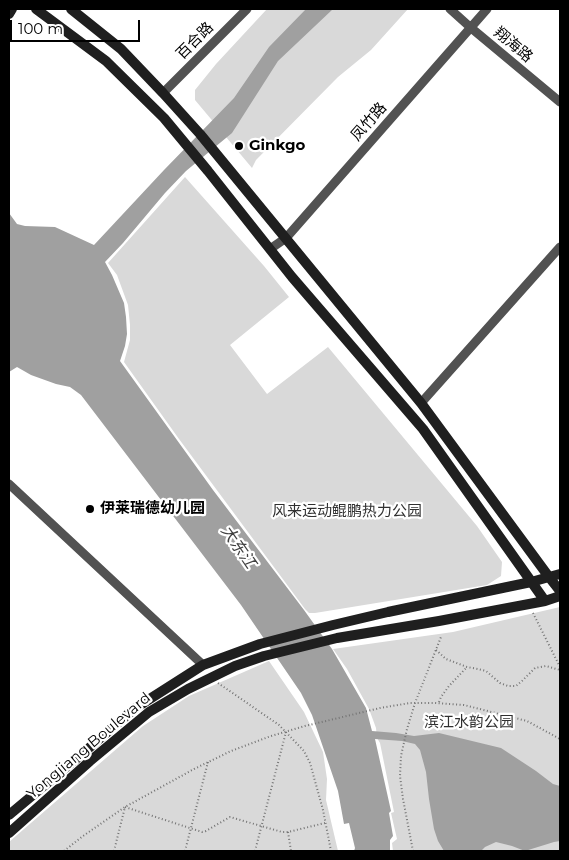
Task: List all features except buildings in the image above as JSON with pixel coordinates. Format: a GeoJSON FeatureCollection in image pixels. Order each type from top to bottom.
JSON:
{"type":"FeatureCollection","features":[{"type":"Feature","properties":{"kind":"street"},"geometry":{"type":"LineString","coordinates":[[9,14],[12,9]]}},
{"type":"Feature","properties":{"kind":"street"},"geometry":{"type":"LineString","coordinates":[[36,9],[106,61],[164,118],[270,250],[422,429],[545,601]]}},
{"type":"Feature","properties":{"kind":"street"},"geometry":{"type":"LineString","coordinates":[[71,9],[121,49],[200,134],[421,403],[560,591]]}},
{"type":"Feature","properties":{"kind":"street","name":"百合路"},"geometry":{"type":"LineString","coordinates":[[163,93],[246,9]]}},
{"type":"Feature","properties":{"kind":"street","name":"翔海路"},"geometry":{"type":"LineString","coordinates":[[450,9],[470,28],[560,102]]}},
{"type":"Feature","properties":{"kind":"street","name":"凤竹路"},"geometry":{"type":"LineString","coordinates":[[270,250],[286,238],[486,9]]}},
{"type":"Feature","properties":{"kind":"street"},"geometry":{"type":"LineString","coordinates":[[421,403],[560,247]]}},
{"type":"Feature","properties":{"kind":"street"},"geometry":{"type":"LineString","coordinates":[[9,484],[203,665]]}},
{"type":"Feature","properties":{"kind":"street"},"geometry":{"type":"LineString","coordinates":[[531,582],[560,574]]}},
{"type":"Feature","properties":{"kind":"street","name":"Yongjiang Boulevard"},"geometry":{"type":"LineString","coordinates":[[9,815],[134,708],[203,665],[267,642],[333,625],[531,582]]}},
{"type":"Feature","properties":{"kind":"street"},"geometry":{"type":"LineString","coordinates":[[529,604],[560,596]]}},
{"type":"Feature","properties":{"kind":"street","name":"Yongjiang Boulevard"},"geometry":{"type":"LineString","coordinates":[[9,833],[90,761],[149,712],[235,666],[264,656],[337,638],[529,604]]}},
{"type":"Feature","properties":{"kind":"path"},"geometry":{"type":"LineString","coordinates":[[529,604],[560,669]]}},
{"type":"Feature","properties":{"kind":"path"},"geometry":{"type":"LineString","coordinates":[[413,851],[400,776],[401,756],[415,703],[441,637]]}},
{"type":"Feature","properties":{"kind":"path"},"geometry":{"type":"LineString","coordinates":[[436,650],[446,659],[467,667],[486,671],[508,686],[516,686],[535,668],[546,666],[560,669]]}},
{"type":"Feature","properties":{"kind":"path"},"geometry":{"type":"LineString","coordinates":[[438,703],[449,686],[467,667]]}},
{"type":"Feature","properties":{"kind":"path"},"geometry":{"type":"LineString","coordinates":[[216,682],[279,725],[304,750],[310,763],[331,851]]}},
{"type":"Feature","properties":{"kind":"path"},"geometry":{"type":"LineString","coordinates":[[64,851],[125,807],[208,762],[239,748],[305,726],[380,708],[415,703],[464,705],[527,721],[560,739]]}},
{"type":"Feature","properties":{"kind":"path"},"geometry":{"type":"LineString","coordinates":[[255,851],[286,732]]}},
{"type":"Feature","properties":{"kind":"path"},"geometry":{"type":"LineString","coordinates":[[185,851],[208,762]]}},
{"type":"Feature","properties":{"kind":"path"},"geometry":{"type":"LineString","coordinates":[[125,807],[202,832],[230,817],[282,832],[325,823]]}},
{"type":"Feature","properties":{"kind":"path"},"geometry":{"type":"LineString","coordinates":[[114,851],[125,807]]}},
{"type":"Feature","properties":{"kind":"path"},"geometry":{"type":"LineString","coordinates":[[288,832],[291,851]]}},
{"type":"Feature","properties":{"kind":"green space"},"geometry":{"type":"Polygon","coordinates":[[[267,9],[408,9],[371,50],[338,77],[256,160],[252,168],[195,100],[195,90],[216,64],[267,9]]]}},
{"type":"Feature","properties":{"kind":"green space","name":"风来运动鲲鹏热力公园"},"geometry":{"type":"Polygon","coordinates":[[[185,177],[289,297],[230,345],[267,394],[328,347],[477,526],[502,562],[501,576],[487,585],[315,613],[309,613],[305,609],[124,362],[130,340],[128,305],[117,275],[108,263],[185,177]]]}},
{"type":"Feature","properties":{"kind":"green space","name":"滨江水韵公园"},"geometry":{"type":"Polygon","coordinates":[[[560,607],[560,851],[393,851],[392,843],[397,839],[391,813],[394,812],[376,728],[369,709],[347,669],[333,649],[453,632],[560,607]]]}},
{"type":"Feature","properties":{"kind":"green space"},"geometry":{"type":"Polygon","coordinates":[[[269,661],[304,712],[323,752],[327,779],[326,800],[338,851],[9,851],[9,842],[143,726],[189,696],[269,661]]]}},
{"type":"Feature","properties":{"kind":"water","name":"大东江"},"geometry":{"type":"Polygon","coordinates":[[[306,9],[333,9],[278,61],[232,133],[186,171],[105,262],[124,303],[127,334],[120,361],[213,490],[332,649],[366,708],[372,731],[414,736],[439,733],[501,748],[553,784],[560,786],[560,841],[525,851],[496,842],[481,851],[444,851],[434,829],[426,772],[420,750],[415,744],[375,739],[391,811],[389,813],[393,836],[390,840],[390,851],[354,851],[355,848],[349,823],[344,824],[338,791],[312,715],[301,693],[241,605],[81,395],[70,387],[31,375],[17,367],[9,372],[9,213],[17,224],[55,227],[94,245],[234,98],[269,47],[306,9]]]}},
{"type":"Feature","properties":{"kind":"place","name":"Ginkgo"},"geometry":{"type":"Point","coordinates":[239,146]}},
{"type":"Feature","properties":{"kind":"place","name":"伊莱瑞德幼儿园"},"geometry":{"type":"Point","coordinates":[90,509]}}]}
